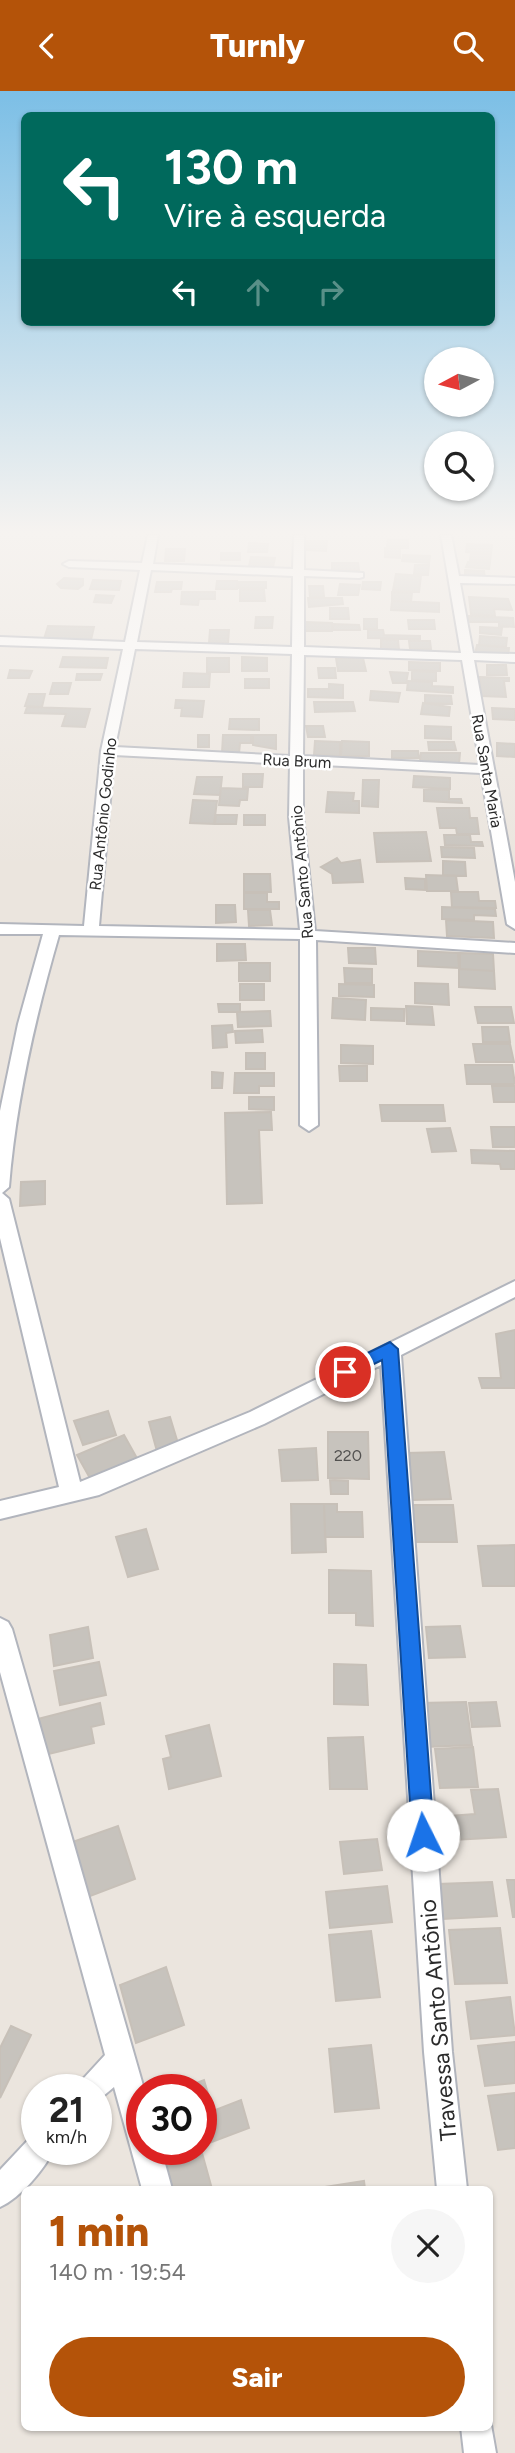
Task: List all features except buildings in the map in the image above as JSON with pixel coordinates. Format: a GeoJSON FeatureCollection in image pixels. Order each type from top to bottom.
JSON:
{"type":"FeatureCollection","features":[{"type":"Feature","properties":{"kind":"street","name":"Rua Antônio Godinho"},"geometry":{"type":"LineString","coordinates":[[91,929],[108,751],[132,645]]}},
{"type":"Feature","properties":{"kind":"street"},"geometry":{"type":"LineString","coordinates":[[172,645],[467,654],[515,658]]}},
{"type":"Feature","properties":{"kind":"street","name":"Rua Santo Antônio"},"geometry":{"type":"LineString","coordinates":[[297,645],[296,817],[308,935],[309,1125]]}},
{"type":"Feature","properties":{"kind":"street","name":"Rua Santa Maria"},"geometry":{"type":"LineString","coordinates":[[465,645],[515,924]]}},
{"type":"Feature","properties":{"kind":"street","name":"Rua Brum"},"geometry":{"type":"LineString","coordinates":[[108,751],[487,769]]}},
{"type":"Feature","properties":{"kind":"street"},"geometry":{"type":"LineString","coordinates":[[0,1187],[3,1137],[23,1028],[53,928]]}},
{"type":"Feature","properties":{"kind":"street"},"geometry":{"type":"LineString","coordinates":[[0,929],[308,935],[515,948]]}},
{"type":"Feature","properties":{"kind":"street"},"geometry":{"type":"LineString","coordinates":[[0,1199],[72,1495]]}},
{"type":"Feature","properties":{"kind":"street"},"geometry":{"type":"LineString","coordinates":[[0,1510],[72,1495],[257,1418],[515,1288]]}},
{"type":"Feature","properties":{"kind":"street","name":"Travessa Santo Antônio"},"geometry":{"type":"LineString","coordinates":[[390,1349],[438,2052],[452,2186]]}},
{"type":"Feature","properties":{"kind":"street"},"geometry":{"type":"LineString","coordinates":[[0,1629],[126,2077]]}},
{"type":"Feature","properties":{"kind":"street"},"geometry":{"type":"LineString","coordinates":[[107,2074],[121,2059]]}},
{"type":"Feature","properties":{"kind":"street"},"geometry":{"type":"LineString","coordinates":[[0,2192],[24,2165]]}},
{"type":"Feature","properties":{"kind":"street"},"geometry":{"type":"LineString","coordinates":[[150,2165],[156,2186]]}},
{"type":"Feature","properties":{"kind":"street"},"geometry":{"type":"LineString","coordinates":[[477,2431],[480,2453]]}},
{"type":"Feature","properties":{"kind":"route"},"geometry":{"type":"LineString","coordinates":[[345,1372],[390,1349],[423,1835]]}}]}
